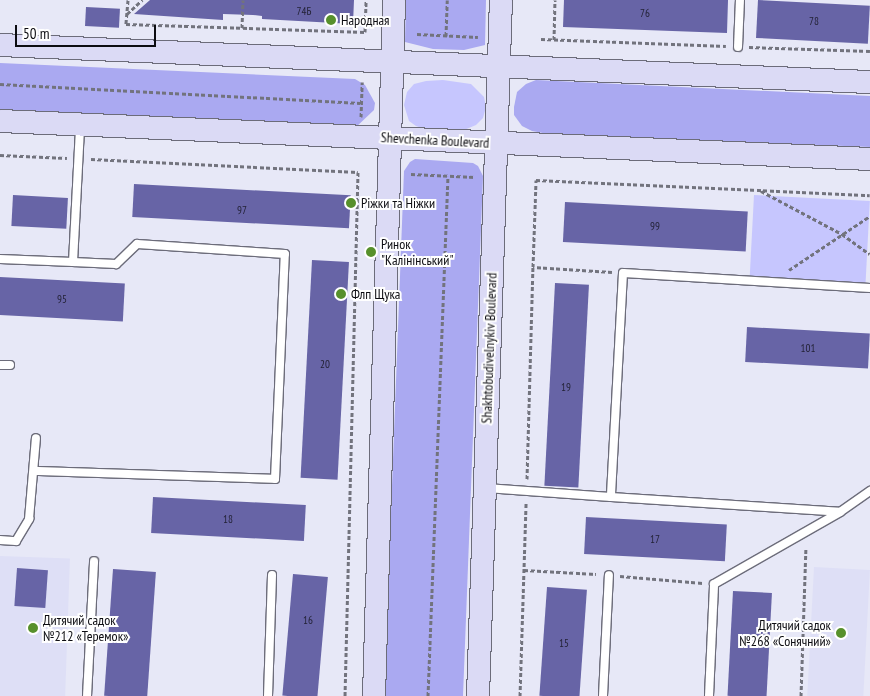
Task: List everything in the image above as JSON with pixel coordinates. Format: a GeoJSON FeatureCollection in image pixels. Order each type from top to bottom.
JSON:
{"type":"FeatureCollection","features":[{"type":"Feature","properties":{"kind":"main road"},"geometry":{"type":"LineString","coordinates":[[374,696],[394,0]]}},
{"type":"Feature","properties":{"kind":"main road","name":"Shakhtobudivelnykiv Boulevard"},"geometry":{"type":"LineString","coordinates":[[478,696],[501,0]]}},
{"type":"Feature","properties":{"kind":"main road"},"geometry":{"type":"LineString","coordinates":[[0,45],[870,82]]}},
{"type":"Feature","properties":{"kind":"main road","name":"Shevchenka Boulevard"},"geometry":{"type":"LineString","coordinates":[[0,122],[870,159]]}},
{"type":"Feature","properties":{"kind":"lane"},"geometry":{"type":"LineString","coordinates":[[738,46],[740,0]]}},
{"type":"Feature","properties":{"kind":"lane"},"geometry":{"type":"LineString","coordinates":[[73,262],[81,125]]}},
{"type":"Feature","properties":{"kind":"lane"},"geometry":{"type":"LineString","coordinates":[[0,259],[116,264],[137,244],[285,254],[275,479],[35,471]]}},
{"type":"Feature","properties":{"kind":"lane"},"geometry":{"type":"LineString","coordinates":[[611,497],[622,273],[870,288]]}},
{"type":"Feature","properties":{"kind":"lane"},"geometry":{"type":"LineString","coordinates":[[0,365],[10,365]]}},
{"type":"Feature","properties":{"kind":"lane"},"geometry":{"type":"LineString","coordinates":[[0,540],[16,541],[29,519],[35,471],[36,438]]}},
{"type":"Feature","properties":{"kind":"lane"},"geometry":{"type":"LineString","coordinates":[[485,488],[840,512]]}},
{"type":"Feature","properties":{"kind":"lane"},"geometry":{"type":"LineString","coordinates":[[709,696],[714,584],[840,512],[870,491]]}},
{"type":"Feature","properties":{"kind":"lane"},"geometry":{"type":"LineString","coordinates":[[87,696],[94,562]]}},
{"type":"Feature","properties":{"kind":"lane"},"geometry":{"type":"LineString","coordinates":[[268,696],[272,575]]}},
{"type":"Feature","properties":{"kind":"lane"},"geometry":{"type":"LineString","coordinates":[[603,696],[609,575]]}},
{"type":"Feature","properties":{"kind":"path"},"geometry":{"type":"LineString","coordinates":[[128,0],[126,24],[365,32],[366,0]]}},
{"type":"Feature","properties":{"kind":"path"},"geometry":{"type":"LineString","coordinates":[[127,14],[142,0]]}},
{"type":"Feature","properties":{"kind":"path"},"geometry":{"type":"LineString","coordinates":[[242,28],[243,0]]}},
{"type":"Feature","properties":{"kind":"path"},"geometry":{"type":"LineString","coordinates":[[446,36],[447,0]]}},
{"type":"Feature","properties":{"kind":"path"},"geometry":{"type":"LineString","coordinates":[[554,40],[555,0]]}},
{"type":"Feature","properties":{"kind":"path"},"geometry":{"type":"LineString","coordinates":[[417,34],[478,37]]}},
{"type":"Feature","properties":{"kind":"path"},"geometry":{"type":"LineString","coordinates":[[542,39],[870,51]]}},
{"type":"Feature","properties":{"kind":"path"},"geometry":{"type":"LineString","coordinates":[[360,120],[362,82]]}},
{"type":"Feature","properties":{"kind":"path"},"geometry":{"type":"LineString","coordinates":[[0,84],[361,103]]}},
{"type":"Feature","properties":{"kind":"path"},"geometry":{"type":"LineString","coordinates":[[0,155],[358,172],[345,696]]}},
{"type":"Feature","properties":{"kind":"path"},"geometry":{"type":"LineString","coordinates":[[411,174],[475,177]]}},
{"type":"Feature","properties":{"kind":"path"},"geometry":{"type":"LineString","coordinates":[[428,696],[448,176]]}},
{"type":"Feature","properties":{"kind":"path"},"geometry":{"type":"LineString","coordinates":[[622,273],[533,267],[536,180],[870,195]]}},
{"type":"Feature","properties":{"kind":"path"},"geometry":{"type":"LineString","coordinates":[[759,190],[842,234],[870,254]]}},
{"type":"Feature","properties":{"kind":"path"},"geometry":{"type":"LineString","coordinates":[[772,282],[870,216]]}},
{"type":"Feature","properties":{"kind":"path"},"geometry":{"type":"LineString","coordinates":[[801,696],[807,531]]}},
{"type":"Feature","properties":{"kind":"shaded area"},"geometry":{"type":"Polygon","coordinates":[[[406,0],[486,0],[485,45],[464,50],[433,49],[405,42],[406,0]]]}},
{"type":"Feature","properties":{"kind":"shaded area"},"geometry":{"type":"Polygon","coordinates":[[[0,63],[355,79],[365,85],[375,103],[374,110],[354,129],[0,115],[0,63]]]}},
{"type":"Feature","properties":{"kind":"shaded area"},"geometry":{"type":"Polygon","coordinates":[[[443,80],[471,84],[484,97],[486,107],[483,118],[476,125],[464,130],[425,129],[409,121],[404,105],[407,92],[414,84],[443,80]]]}},
{"type":"Feature","properties":{"kind":"shaded area"},"geometry":{"type":"Polygon","coordinates":[[[536,80],[870,96],[870,147],[548,134],[532,131],[522,126],[514,115],[514,107],[517,92],[526,84],[536,80]]]}},
{"type":"Feature","properties":{"kind":"shaded area"},"geometry":{"type":"Polygon","coordinates":[[[415,159],[473,163],[478,166],[483,176],[463,696],[384,696],[404,171],[410,162],[415,159]]]}},
{"type":"Feature","properties":{"kind":"shaded area"},"geometry":{"type":"Polygon","coordinates":[[[754,195],[870,201],[865,286],[750,280],[754,195]]]}},
{"type":"Feature","properties":{"kind":"shaded area","name":"Дитячий садок №212 «Теремок»"},"geometry":{"type":"Polygon","coordinates":[[[0,556],[70,558],[65,696],[0,696],[0,556]]]}},
{"type":"Feature","properties":{"kind":"shaded area","name":"Дитячий садок №268 «Сонячний»"},"geometry":{"type":"Polygon","coordinates":[[[814,567],[870,570],[863,696],[807,696],[814,567]]]}},
{"type":"Feature","properties":{"kind":"building"},"geometry":{"type":"Polygon","coordinates":[[[150,0],[354,0],[353,24],[262,19],[262,16],[253,15],[223,14],[223,20],[134,14],[150,0]]]}},
{"type":"Feature","properties":{"kind":"building"},"geometry":{"type":"Polygon","coordinates":[[[564,0],[728,0],[727,33],[563,27],[564,0]]]}},
{"type":"Feature","properties":{"kind":"building"},"geometry":{"type":"Polygon","coordinates":[[[758,0],[870,6],[868,44],[756,38],[758,0]]]}},
{"type":"Feature","properties":{"kind":"building"},"geometry":{"type":"Polygon","coordinates":[[[86,7],[120,9],[119,28],[85,26],[86,7]]]}},
{"type":"Feature","properties":{"kind":"building"},"geometry":{"type":"Polygon","coordinates":[[[134,184],[351,195],[349,228],[132,217],[134,184]]]}},
{"type":"Feature","properties":{"kind":"building"},"geometry":{"type":"Polygon","coordinates":[[[13,195],[68,198],[66,229],[11,226],[13,195]]]}},
{"type":"Feature","properties":{"kind":"building"},"geometry":{"type":"Polygon","coordinates":[[[565,202],[748,212],[746,252],[563,242],[565,202]]]}},
{"type":"Feature","properties":{"kind":"building"},"geometry":{"type":"Polygon","coordinates":[[[312,260],[349,262],[338,480],[301,478],[312,260]]]}},
{"type":"Feature","properties":{"kind":"building"},"geometry":{"type":"Polygon","coordinates":[[[0,277],[125,284],[123,321],[0,315],[0,277]]]}},
{"type":"Feature","properties":{"kind":"building"},"geometry":{"type":"Polygon","coordinates":[[[555,283],[589,285],[578,488],[544,486],[555,283]]]}},
{"type":"Feature","properties":{"kind":"building"},"geometry":{"type":"Polygon","coordinates":[[[747,327],[870,333],[868,368],[745,362],[747,327]]]}},
{"type":"Feature","properties":{"kind":"building"},"geometry":{"type":"Polygon","coordinates":[[[153,497],[306,505],[304,541],[151,533],[153,497]]]}},
{"type":"Feature","properties":{"kind":"building"},"geometry":{"type":"Polygon","coordinates":[[[586,517],[727,524],[725,561],[584,554],[586,517]]]}},
{"type":"Feature","properties":{"kind":"building"},"geometry":{"type":"Polygon","coordinates":[[[17,568],[48,570],[45,608],[14,606],[17,568]]]}},
{"type":"Feature","properties":{"kind":"building"},"geometry":{"type":"Polygon","coordinates":[[[113,569],[156,572],[147,696],[104,696],[113,569]]]}},
{"type":"Feature","properties":{"kind":"building"},"geometry":{"type":"Polygon","coordinates":[[[293,574],[328,577],[317,696],[282,696],[293,574]]]}},
{"type":"Feature","properties":{"kind":"building"},"geometry":{"type":"Polygon","coordinates":[[[547,587],[587,590],[579,696],[539,696],[547,587]]]}},
{"type":"Feature","properties":{"kind":"building"},"geometry":{"type":"Polygon","coordinates":[[[733,591],[772,593],[767,696],[728,696],[733,591]]]}},
{"type":"Feature","properties":{"kind":"place","name":"Народная"},"geometry":{"type":"Point","coordinates":[331,20]}},
{"type":"Feature","properties":{"kind":"place","name":"Ріжки та Ніжки"},"geometry":{"type":"Point","coordinates":[351,203]}},
{"type":"Feature","properties":{"kind":"place","name":"Ринок \"Калінінський\""},"geometry":{"type":"Point","coordinates":[371,252]}},
{"type":"Feature","properties":{"kind":"place","name":"Флп Щука"},"geometry":{"type":"Point","coordinates":[341,294]}},
{"type":"Feature","properties":{"kind":"place","name":"Дитячий садок №212 «Теремок»"},"geometry":{"type":"Point","coordinates":[33,628]}},
{"type":"Feature","properties":{"kind":"place","name":"Дитячий садок №268 «Сонячний»"},"geometry":{"type":"Point","coordinates":[841,633]}}]}
